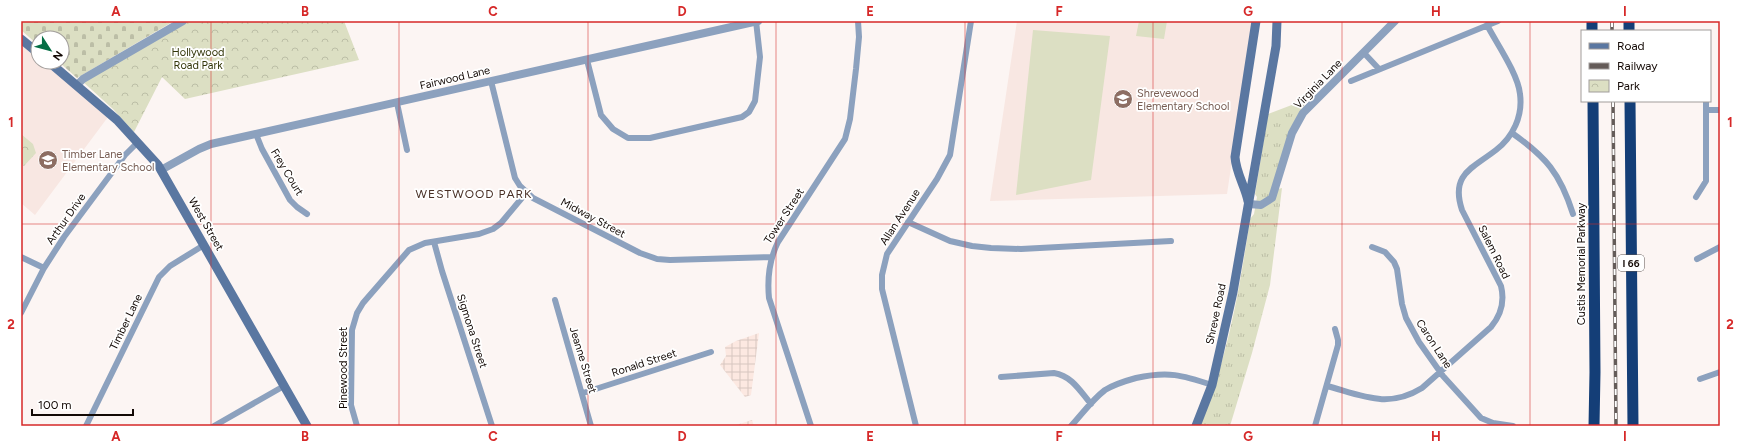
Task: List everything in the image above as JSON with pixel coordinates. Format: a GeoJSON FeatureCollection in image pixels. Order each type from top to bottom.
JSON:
{"type":"FeatureCollection","features":[{"type":"Feature","properties":{"kind":"highway","name":"Custis Memorial Parkway"},"geometry":{"type":"LineString","coordinates":[[1593,102],[1594,426]]}},
{"type":"Feature","properties":{"kind":"highway","name":"I 66"},"geometry":{"type":"LineString","coordinates":[[1630,102],[1633,426]]}},
{"type":"Feature","properties":{"kind":"main road","name":"Shreve Road"},"geometry":{"type":"LineString","coordinates":[[1249,204],[1234,158],[1256,21]]}},
{"type":"Feature","properties":{"kind":"main road","name":"Shreve Road"},"geometry":{"type":"LineString","coordinates":[[1196,426],[1212,385],[1233,292],[1276,46],[1277,21]]}},
{"type":"Feature","properties":{"kind":"main road"},"geometry":{"type":"LineString","coordinates":[[21,39],[30,46]]}},
{"type":"Feature","properties":{"kind":"main road","name":"West Street"},"geometry":{"type":"LineString","coordinates":[[59,70],[117,120],[158,165],[307,426]]}},
{"type":"Feature","properties":{"kind":"main road"},"geometry":{"type":"LineString","coordinates":[[1239,175],[1249,180],[1254,177]]}},
{"type":"Feature","properties":{"kind":"street"},"geometry":{"type":"LineString","coordinates":[[77,85],[83,79],[183,21]]}},
{"type":"Feature","properties":{"kind":"street"},"geometry":{"type":"LineString","coordinates":[[587,60],[598,109],[613,129],[628,138],[650,138],[742,117],[749,112],[755,101],[760,57],[757,21]]}},
{"type":"Feature","properties":{"kind":"street","name":"Fairwood Lane"},"geometry":{"type":"LineString","coordinates":[[161,170],[211,144],[757,21]]}},
{"type":"Feature","properties":{"kind":"street","name":"Tower Street"},"geometry":{"type":"LineString","coordinates":[[811,426],[769,298],[768,278],[771,257],[778,242],[845,139],[850,119],[856,69],[859,37],[858,21]]}},
{"type":"Feature","properties":{"kind":"street","name":"Allan Avenue"},"geometry":{"type":"LineString","coordinates":[[916,426],[881,285],[885,259],[937,179],[950,155],[971,21]]}},
{"type":"Feature","properties":{"kind":"street","name":"Virginia Lane"},"geometry":{"type":"LineString","coordinates":[[1249,204],[1261,205],[1272,198],[1292,133],[1309,106],[1395,21]]}},
{"type":"Feature","properties":{"kind":"street"},"geometry":{"type":"LineString","coordinates":[[1351,81],[1498,21]]}},
{"type":"Feature","properties":{"kind":"street","name":"Salem Road"},"geometry":{"type":"LineString","coordinates":[[1327,386],[1372,399],[1394,400],[1418,391],[1491,327],[1499,316],[1503,300],[1501,286],[1462,210],[1459,197],[1459,190],[1467,171],[1496,150],[1512,133],[1519,114],[1519,89],[1514,74],[1487,25]]}},
{"type":"Feature","properties":{"kind":"street"},"geometry":{"type":"LineString","coordinates":[[1364,53],[1379,69]]}},
{"type":"Feature","properties":{"kind":"street","name":"Midway Street"},"geometry":{"type":"LineString","coordinates":[[491,81],[511,166],[515,178],[526,193],[627,247],[657,259],[670,260],[771,257]]}},
{"type":"Feature","properties":{"kind":"street"},"geometry":{"type":"LineString","coordinates":[[1696,198],[1706,181],[1706,102]]}},
{"type":"Feature","properties":{"kind":"street"},"geometry":{"type":"LineString","coordinates":[[397,103],[407,150]]}},
{"type":"Feature","properties":{"kind":"street"},"geometry":{"type":"LineString","coordinates":[[1706,110],[1720,110]]}},
{"type":"Feature","properties":{"kind":"street"},"geometry":{"type":"LineString","coordinates":[[1512,133],[1534,149],[1549,165],[1567,196],[1573,214]]}},
{"type":"Feature","properties":{"kind":"street","name":"Frey Court"},"geometry":{"type":"LineString","coordinates":[[256,134],[262,150],[290,200],[307,214]]}},
{"type":"Feature","properties":{"kind":"street","name":"Arthur Drive"},"geometry":{"type":"LineString","coordinates":[[21,313],[44,268],[83,211],[125,155],[137,143]]}},
{"type":"Feature","properties":{"kind":"street","name":"Pinewood Street"},"geometry":{"type":"LineString","coordinates":[[357,426],[351,405],[351,348],[352,330],[357,313],[363,303],[405,254],[418,246],[479,234],[493,229],[501,223],[526,193]]}},
{"type":"Feature","properties":{"kind":"street"},"geometry":{"type":"LineString","coordinates":[[908,222],[950,241],[972,246],[991,248],[1021,249],[1171,241]]}},
{"type":"Feature","properties":{"kind":"street","name":"Sigmona Street"},"geometry":{"type":"LineString","coordinates":[[434,242],[492,426]]}},
{"type":"Feature","properties":{"kind":"street","name":"Timber Lane"},"geometry":{"type":"LineString","coordinates":[[86,426],[159,277],[170,266],[204,246]]}},
{"type":"Feature","properties":{"kind":"street","name":"Caron Lane"},"geometry":{"type":"LineString","coordinates":[[1372,247],[1385,252],[1394,262],[1397,269],[1402,304],[1406,318],[1419,342],[1441,372],[1481,418],[1493,423],[1513,426]]}},
{"type":"Feature","properties":{"kind":"street"},"geometry":{"type":"LineString","coordinates":[[1697,259],[1720,247]]}},
{"type":"Feature","properties":{"kind":"street"},"geometry":{"type":"LineString","coordinates":[[21,257],[44,268]]}},
{"type":"Feature","properties":{"kind":"street","name":"Jeanne Street"},"geometry":{"type":"LineString","coordinates":[[555,300],[583,393],[591,426]]}},
{"type":"Feature","properties":{"kind":"street"},"geometry":{"type":"LineString","coordinates":[[1315,426],[1338,346],[1338,340],[1334,329]]}},
{"type":"Feature","properties":{"kind":"street","name":"Ronald Street"},"geometry":{"type":"LineString","coordinates":[[583,393],[711,352]]}},
{"type":"Feature","properties":{"kind":"street"},"geometry":{"type":"LineString","coordinates":[[1700,379],[1720,372]]}},
{"type":"Feature","properties":{"kind":"street"},"geometry":{"type":"LineString","coordinates":[[1001,376],[1054,373],[1060,374],[1073,382],[1091,404]]}},
{"type":"Feature","properties":{"kind":"street"},"geometry":{"type":"LineString","coordinates":[[1071,426],[1105,390],[1123,381],[1156,374],[1173,374],[1212,385]]}},
{"type":"Feature","properties":{"kind":"street"},"geometry":{"type":"LineString","coordinates":[[214,426],[284,386]]}},
{"type":"Feature","properties":{"kind":"shaded area","name":"Shrevewood Elementary School"},"geometry":{"type":"Polygon","coordinates":[[[1017,21],[1253,21],[1227,194],[990,201],[1017,21]]]}},
{"type":"Feature","properties":{"kind":"shaded area","name":"Timber Lane Elementary School"},"geometry":{"type":"Polygon","coordinates":[[[21,44],[30,51],[30,70],[52,70],[108,117],[35,215],[21,203],[21,44]]]}},
{"type":"Feature","properties":{"kind":"shaded area"},"geometry":{"type":"Polygon","coordinates":[[[759,333],[751,395],[745,397],[720,365],[726,356],[725,347],[736,341],[759,333]]]}},
{"type":"Feature","properties":{"kind":"shaded area"},"geometry":{"type":"Polygon","coordinates":[[[752,420],[754,426],[733,426],[752,420]]]}},
{"type":"Feature","properties":{"kind":"green space"},"geometry":{"type":"Polygon","coordinates":[[[21,21],[174,21],[77,78],[68,70],[70,70],[70,30],[30,30],[30,38],[21,30],[21,21]]]}},
{"type":"Feature","properties":{"kind":"green space","name":"Hollywood Road Park"},"geometry":{"type":"Polygon","coordinates":[[[188,21],[344,21],[359,60],[185,99],[162,77],[134,132],[113,109],[82,81],[188,21]]]}},
{"type":"Feature","properties":{"kind":"green space"},"geometry":{"type":"Polygon","coordinates":[[[1139,21],[1167,21],[1164,39],[1136,36],[1139,21]]]}},
{"type":"Feature","properties":{"kind":"green space"},"geometry":{"type":"Polygon","coordinates":[[[1033,30],[1110,36],[1091,180],[1016,195],[1033,30]]]}},
{"type":"Feature","properties":{"kind":"green space"},"geometry":{"type":"Polygon","coordinates":[[[1297,103],[1305,104],[1290,129],[1271,191],[1282,188],[1270,285],[1252,353],[1230,426],[1200,426],[1218,375],[1237,299],[1250,219],[1254,214],[1257,197],[1255,194],[1268,114],[1297,103]]]}},
{"type":"Feature","properties":{"kind":"green space"},"geometry":{"type":"Polygon","coordinates":[[[21,134],[33,144],[36,153],[24,166],[21,163],[21,134]]]}},
{"type":"Feature","properties":{"kind":"railway"},"geometry":{"type":"LineString","coordinates":[[1612,21],[1612,30]]}},
{"type":"Feature","properties":{"kind":"railway"},"geometry":{"type":"LineString","coordinates":[[1613,102],[1616,426]]}},
{"type":"Feature","properties":{"kind":"place","name":"Shrevewood Elementary School"},"geometry":{"type":"Point","coordinates":[1123,99]}},
{"type":"Feature","properties":{"kind":"place","name":"Timber Lane Elementary School"},"geometry":{"type":"Point","coordinates":[48,160]}},
{"type":"Feature","properties":{"kind":"district","name":"WESTWOOD PARK"},"geometry":{"type":"Point","coordinates":[474,194]}}]}
